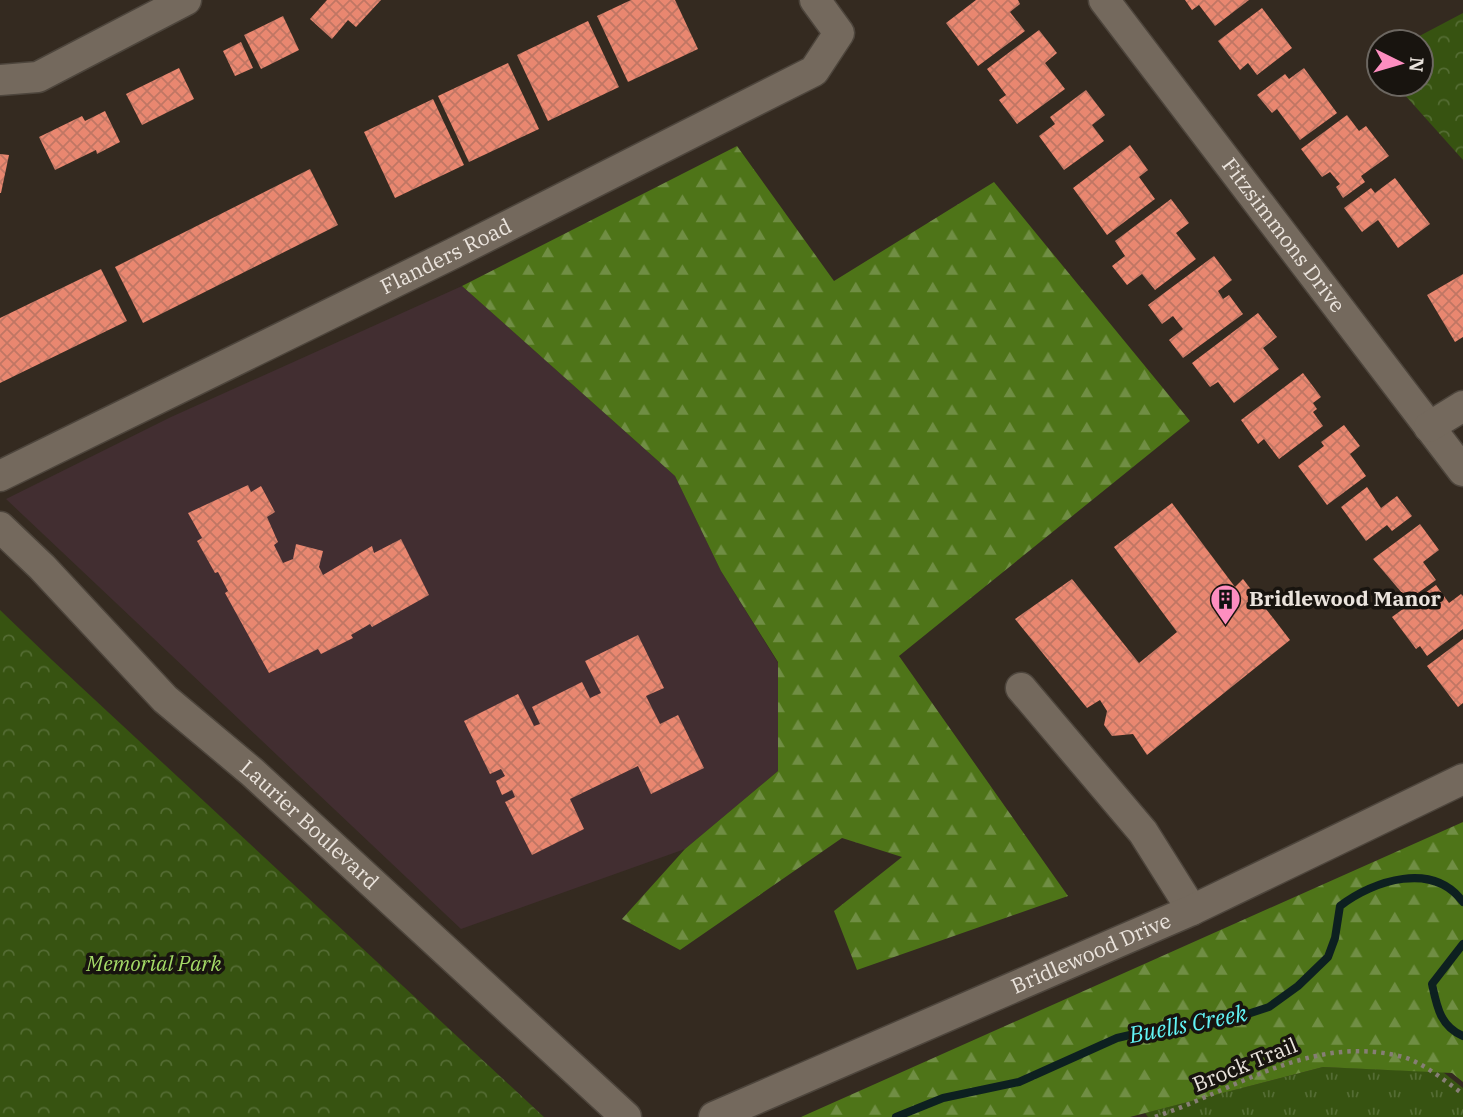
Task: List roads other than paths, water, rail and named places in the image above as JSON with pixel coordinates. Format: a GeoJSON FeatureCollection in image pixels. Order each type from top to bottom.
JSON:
{"type":"FeatureCollection","features":[{"type":"Feature","properties":{"kind":"street"},"geometry":{"type":"LineString","coordinates":[[0,80],[38,77],[186,0]]}},
{"type":"Feature","properties":{"kind":"street","name":"Flanders Road"},"geometry":{"type":"LineString","coordinates":[[0,476],[454,253],[814,71],[839,33],[815,0]]}},
{"type":"Feature","properties":{"kind":"street","name":"Fitzsimmons Drive"},"geometry":{"type":"LineString","coordinates":[[1104,0],[1463,471]]}},
{"type":"Feature","properties":{"kind":"street"},"geometry":{"type":"LineString","coordinates":[[1429,427],[1463,406]]}},
{"type":"Feature","properties":{"kind":"street","name":"Laurier Boulevard"},"geometry":{"type":"LineString","coordinates":[[0,527],[42,567],[165,699],[252,772],[626,1117]]}},
{"type":"Feature","properties":{"kind":"street"},"geometry":{"type":"LineString","coordinates":[[1021,688],[1143,832],[1192,910]]}},
{"type":"Feature","properties":{"kind":"street","name":"Bridlewood Drive"},"geometry":{"type":"LineString","coordinates":[[714,1117],[1192,910],[1463,779]]}},
{"type":"Feature","properties":{"kind":"waterway","name":"Buells Creek"},"geometry":{"type":"LineString","coordinates":[[896,1117],[943,1098],[1019,1082],[1117,1038],[1169,1026],[1220,1023],[1269,1007],[1298,986],[1328,957],[1335,938],[1340,906],[1386,882],[1420,878],[1436,882],[1450,889],[1463,902]]}},
{"type":"Feature","properties":{"kind":"waterway","name":"Buells Creek"},"geometry":{"type":"LineString","coordinates":[[1463,944],[1432,984],[1444,1021],[1463,1036]]}},
{"type":"Feature","properties":{"kind":"place","name":"Bridlewood Manor"},"geometry":{"type":"Point","coordinates":[1226,626]}},
{"type":"Feature","properties":{"kind":"park label","name":"Memorial Park"},"geometry":{"type":"Point","coordinates":[154,964]}}]}
